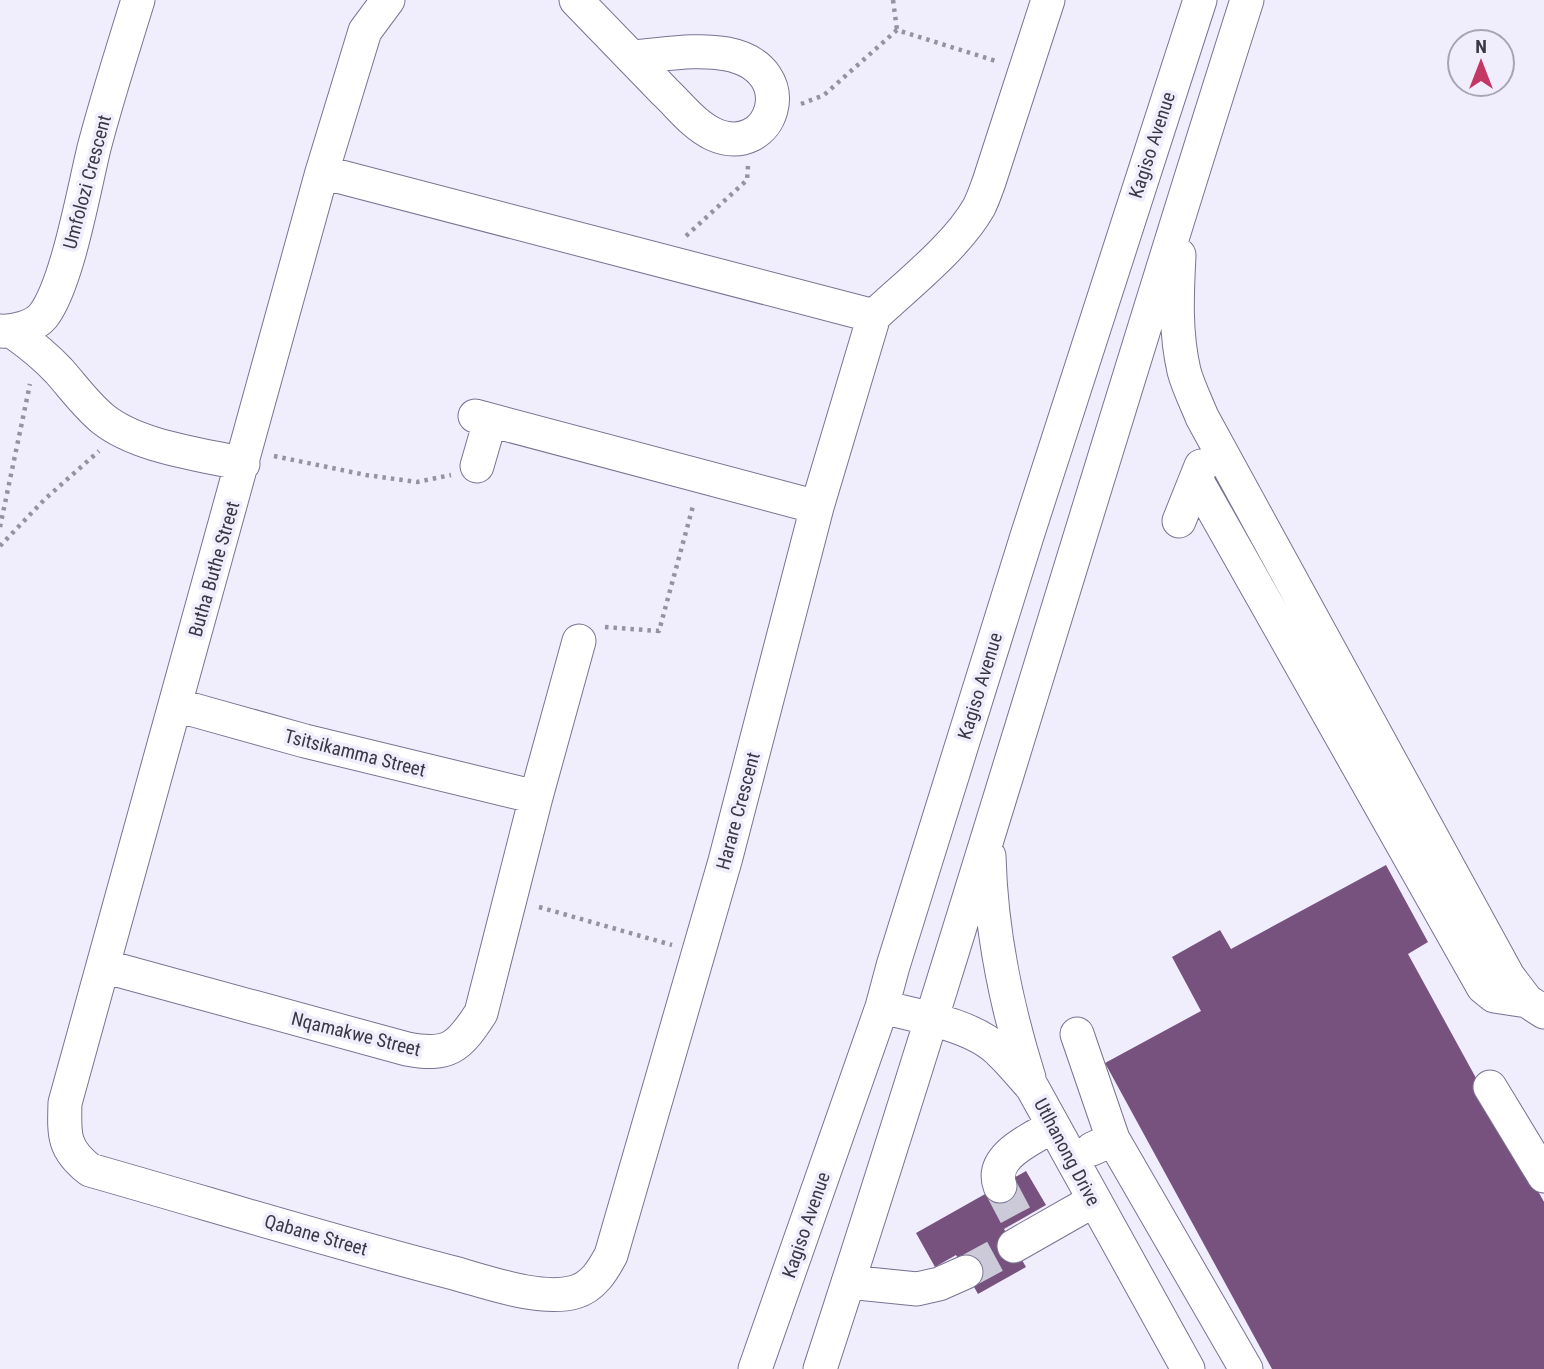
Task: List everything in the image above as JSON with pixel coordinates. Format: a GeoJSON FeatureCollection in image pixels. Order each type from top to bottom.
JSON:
{"type":"FeatureCollection","features":[{"type":"Feature","properties":{"kind":"street","name":"Umfolozi Crescent"},"geometry":{"type":"LineString","coordinates":[[17,338],[42,317],[54,296],[65,267],[95,144],[138,0]]}},
{"type":"Feature","properties":{"kind":"street","name":"Butha Buthe Street"},"geometry":{"type":"LineString","coordinates":[[68,1145],[65,1103],[322,172],[365,31],[388,0]]}},
{"type":"Feature","properties":{"kind":"street"},"geometry":{"type":"LineString","coordinates":[[576,0],[631,57],[700,127],[716,135],[744,138],[760,126],[774,103],[772,86],[764,72],[730,54],[709,51],[631,57]]}},
{"type":"Feature","properties":{"kind":"street"},"geometry":{"type":"LineString","coordinates":[[322,172],[874,316],[934,260],[979,207],[1048,0]]}},
{"type":"Feature","properties":{"kind":"street","name":"Kagiso Avenue"},"geometry":{"type":"LineString","coordinates":[[755,1369],[882,1007],[1023,549],[1200,0]]}},
{"type":"Feature","properties":{"kind":"street"},"geometry":{"type":"LineString","coordinates":[[820,1369],[1247,0]]}},
{"type":"Feature","properties":{"kind":"street"},"geometry":{"type":"LineString","coordinates":[[1181,209],[1177,311],[1179,339],[1185,373],[1212,438],[1508,976],[1536,1007]]}},
{"type":"Feature","properties":{"kind":"street","name":"Harare Crescent"},"geometry":{"type":"LineString","coordinates":[[576,1292],[598,1277],[611,1255],[725,861],[817,507],[874,316]]}},
{"type":"Feature","properties":{"kind":"street"},"geometry":{"type":"LineString","coordinates":[[17,338],[59,371],[80,398],[106,421],[137,437],[165,446],[244,459]]}},
{"type":"Feature","properties":{"kind":"street"},"geometry":{"type":"LineString","coordinates":[[477,466],[483,418],[817,507]]}},
{"type":"Feature","properties":{"kind":"street"},"geometry":{"type":"LineString","coordinates":[[1180,521],[1212,438]]}},
{"type":"Feature","properties":{"kind":"street"},"geometry":{"type":"LineString","coordinates":[[1196,479],[1483,987],[1493,996],[1536,1007]]}},
{"type":"Feature","properties":{"kind":"street"},"geometry":{"type":"LineString","coordinates":[[511,899],[579,641]]}},
{"type":"Feature","properties":{"kind":"street","name":"Tsitsikamma Street"},"geometry":{"type":"LineString","coordinates":[[176,705],[305,741],[536,797]]}},
{"type":"Feature","properties":{"kind":"street"},"geometry":{"type":"LineString","coordinates":[[988,833],[990,894],[996,946],[1009,1011],[1032,1087]]}},
{"type":"Feature","properties":{"kind":"street","name":"Nqamakwe Street"},"geometry":{"type":"LineString","coordinates":[[103,966],[407,1049],[427,1053],[448,1050],[469,1031],[481,1013],[511,899]]}},
{"type":"Feature","properties":{"kind":"street","name":"Utlhanong Drive"},"geometry":{"type":"LineString","coordinates":[[882,1007],[931,1019],[989,1043],[1032,1087],[1188,1369]]}},
{"type":"Feature","properties":{"kind":"street"},"geometry":{"type":"LineString","coordinates":[[1077,1034],[1113,1139],[1247,1369]]}},
{"type":"Feature","properties":{"kind":"street"},"geometry":{"type":"LineString","coordinates":[[1490,1087],[1544,1176]]}},
{"type":"Feature","properties":{"kind":"street"},"geometry":{"type":"LineString","coordinates":[[1000,1186],[997,1176],[1002,1162],[1012,1152],[1053,1126]]}},
{"type":"Feature","properties":{"kind":"street"},"geometry":{"type":"LineString","coordinates":[[1070,1160],[1113,1139]]}},
{"type":"Feature","properties":{"kind":"street","name":"Qabane Street"},"geometry":{"type":"LineString","coordinates":[[68,1145],[75,1159],[90,1170],[384,1255],[527,1292],[576,1292]]}},
{"type":"Feature","properties":{"kind":"street"},"geometry":{"type":"LineString","coordinates":[[1020,1236],[1093,1201]]}},
{"type":"Feature","properties":{"kind":"street"},"geometry":{"type":"LineString","coordinates":[[849,1282],[917,1289],[939,1284],[965,1272]]}},
{"type":"Feature","properties":{"kind":"path"},"geometry":{"type":"LineString","coordinates":[[893,0],[897,30]]}},
{"type":"Feature","properties":{"kind":"path"},"geometry":{"type":"LineString","coordinates":[[897,30],[1025,71]]}},
{"type":"Feature","properties":{"kind":"path"},"geometry":{"type":"LineString","coordinates":[[660,260],[747,180],[760,126],[824,95],[897,30]]}},
{"type":"Feature","properties":{"kind":"path"},"geometry":{"type":"LineString","coordinates":[[0,527],[17,338]]}},
{"type":"Feature","properties":{"kind":"path"},"geometry":{"type":"LineString","coordinates":[[0,546],[45,499],[123,430]]}},
{"type":"Feature","properties":{"kind":"path"},"geometry":{"type":"LineString","coordinates":[[244,459],[273,456],[416,482],[477,466]]}},
{"type":"Feature","properties":{"kind":"path"},"geometry":{"type":"LineString","coordinates":[[579,641],[595,626],[659,631],[701,477]]}},
{"type":"Feature","properties":{"kind":"path"},"geometry":{"type":"LineString","coordinates":[[511,899],[698,952]]}},
{"type":"Feature","properties":{"kind":"building"},"geometry":{"type":"Polygon","coordinates":[[[1386,865],[1428,942],[1408,954],[1544,1202],[1544,1369],[1272,1369],[1105,1063],[1201,1011],[1172,957],[1220,930],[1231,949],[1386,865]]]}},
{"type":"Feature","properties":{"kind":"building"},"geometry":{"type":"Polygon","coordinates":[[[1026,1171],[1046,1205],[1004,1229],[1026,1267],[978,1294],[956,1255],[935,1267],[916,1233],[1026,1171]]]}},
{"type":"Feature","properties":{"kind":"tunnel"},"geometry":{"type":"LineString","coordinates":[[1000,1186],[1019,1222]]}},
{"type":"Feature","properties":{"kind":"tunnel"},"geometry":{"type":"LineString","coordinates":[[966,1272],[1014,1246]]}}]}
